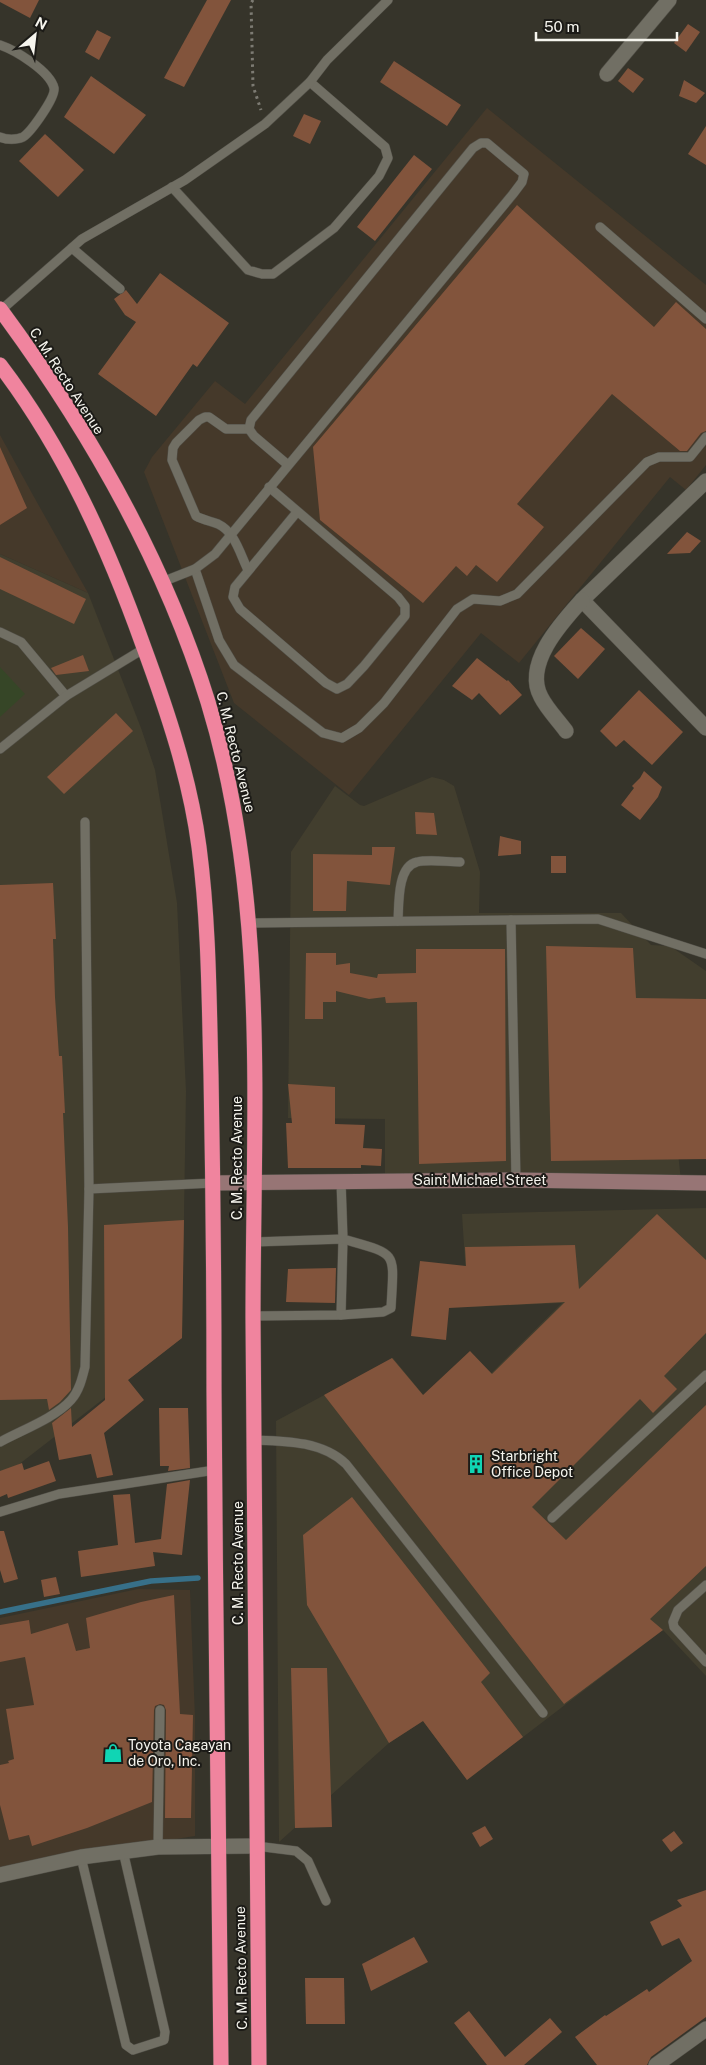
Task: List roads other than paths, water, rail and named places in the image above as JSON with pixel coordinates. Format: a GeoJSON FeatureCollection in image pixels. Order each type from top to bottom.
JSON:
{"type":"FeatureCollection","features":[{"type":"Feature","properties":{"kind":"highway","name":"C. M. Recto Avenue"},"geometry":{"type":"LineString","coordinates":[[0,310],[47,374],[112,481],[152,559],[207,701],[238,825],[249,923],[254,1058],[253,1242],[259,2065]]}},
{"type":"Feature","properties":{"kind":"highway","name":"C. M. Recto Avenue"},"geometry":{"type":"LineString","coordinates":[[0,365],[50,441],[83,500],[110,556],[155,677],[178,754],[198,842],[206,908],[213,1183],[217,1847],[221,2065]]}},
{"type":"Feature","properties":{"kind":"street"},"geometry":{"type":"LineString","coordinates":[[607,74],[669,0]]}},
{"type":"Feature","properties":{"kind":"street"},"geometry":{"type":"LineString","coordinates":[[566,731],[540,696],[536,674],[540,660],[549,643],[563,621],[582,600],[705,484]]}},
{"type":"Feature","properties":{"kind":"street"},"geometry":{"type":"LineString","coordinates":[[582,600],[706,728]]}},
{"type":"Feature","properties":{"kind":"street","name":"Saint Michael Street"},"geometry":{"type":"LineString","coordinates":[[213,1183],[516,1180],[706,1183]]}},
{"type":"Feature","properties":{"kind":"street"},"geometry":{"type":"LineString","coordinates":[[0,1875],[81,1857],[158,1847],[256,1846]]}},
{"type":"Feature","properties":{"kind":"street"},"geometry":{"type":"LineString","coordinates":[[656,2065],[706,2029]]}},
{"type":"Feature","properties":{"kind":"lane"},"geometry":{"type":"LineString","coordinates":[[0,310],[95,230],[172,188],[266,124],[310,82],[327,60],[388,0]]}},
{"type":"Feature","properties":{"kind":"lane"},"geometry":{"type":"LineString","coordinates":[[0,45],[18,53],[40,70],[50,79],[54,89],[52,101],[23,137],[12,139],[0,137]]}},
{"type":"Feature","properties":{"kind":"lane"},"geometry":{"type":"LineString","coordinates":[[172,188],[248,270],[262,274],[273,274],[334,228],[379,176],[388,158],[385,147],[310,82]]}},
{"type":"Feature","properties":{"kind":"lane"},"geometry":{"type":"LineString","coordinates":[[162,582],[195,569],[215,554],[522,182],[524,174],[488,143],[481,143],[473,148],[273,390],[251,420],[250,429],[254,436],[288,465]]}},
{"type":"Feature","properties":{"kind":"lane"},"geometry":{"type":"LineString","coordinates":[[600,227],[706,319]]}},
{"type":"Feature","properties":{"kind":"lane"},"geometry":{"type":"LineString","coordinates":[[72,248],[120,289]]}},
{"type":"Feature","properties":{"kind":"lane"},"geometry":{"type":"LineString","coordinates":[[248,570],[238,552],[232,534],[219,525],[196,516],[171,455],[176,443],[199,420],[205,417],[226,429],[250,429]]}},
{"type":"Feature","properties":{"kind":"lane"},"geometry":{"type":"LineString","coordinates":[[195,569],[219,640],[234,665],[323,732],[342,738],[359,728],[384,703],[457,609],[473,599],[500,601],[517,594],[647,462],[659,457],[690,457],[706,437]]}},
{"type":"Feature","properties":{"kind":"lane"},"geometry":{"type":"LineString","coordinates":[[269,487],[398,597],[405,606],[405,616],[347,684],[337,689],[326,683],[240,610],[234,597],[235,587],[297,512]]}},
{"type":"Feature","properties":{"kind":"lane"},"geometry":{"type":"LineString","coordinates":[[0,632],[21,642],[66,696]]}},
{"type":"Feature","properties":{"kind":"lane"},"geometry":{"type":"LineString","coordinates":[[0,749],[66,696],[144,648]]}},
{"type":"Feature","properties":{"kind":"lane"},"geometry":{"type":"LineString","coordinates":[[0,1442],[58,1412],[72,1399],[81,1384],[85,1367],[89,1189],[85,822]]}},
{"type":"Feature","properties":{"kind":"lane"},"geometry":{"type":"LineString","coordinates":[[398,921],[401,879],[406,867],[416,862],[460,862]]}},
{"type":"Feature","properties":{"kind":"lane"},"geometry":{"type":"LineString","coordinates":[[249,923],[598,919],[706,954]]}},
{"type":"Feature","properties":{"kind":"lane"},"geometry":{"type":"LineString","coordinates":[[511,920],[516,1180]]}},
{"type":"Feature","properties":{"kind":"lane"},"geometry":{"type":"LineString","coordinates":[[341,1315],[342,1181]]}},
{"type":"Feature","properties":{"kind":"lane"},"geometry":{"type":"LineString","coordinates":[[89,1189],[213,1183]]}},
{"type":"Feature","properties":{"kind":"lane"},"geometry":{"type":"LineString","coordinates":[[253,1242],[343,1239],[382,1250],[388,1255],[393,1266],[391,1308],[383,1312],[341,1315],[254,1316]]}},
{"type":"Feature","properties":{"kind":"lane"},"geometry":{"type":"LineString","coordinates":[[552,1518],[706,1375]]}},
{"type":"Feature","properties":{"kind":"lane"},"geometry":{"type":"LineString","coordinates":[[254,1440],[300,1442],[336,1456],[346,1464],[544,1712]]}},
{"type":"Feature","properties":{"kind":"lane"},"geometry":{"type":"LineString","coordinates":[[0,1512],[59,1494],[215,1470]]}},
{"type":"Feature","properties":{"kind":"lane"},"geometry":{"type":"LineString","coordinates":[[706,1585],[678,1610],[672,1622],[674,1627],[706,1662]]}},
{"type":"Feature","properties":{"kind":"lane"},"geometry":{"type":"LineString","coordinates":[[158,1847],[160,1710]]}},
{"type":"Feature","properties":{"kind":"lane"},"geometry":{"type":"LineString","coordinates":[[256,1846],[296,1851],[308,1861],[326,1901]]}},
{"type":"Feature","properties":{"kind":"lane"},"geometry":{"type":"LineString","coordinates":[[81,1857],[126,2045],[133,2050],[164,2040],[166,2032],[123,1851]]}},
{"type":"Feature","properties":{"kind":"waterway"},"geometry":{"type":"LineString","coordinates":[[0,1612],[151,1581],[198,1578]]}},
{"type":"Feature","properties":{"kind":"place","name":"Starbright Office Depot"},"geometry":{"type":"Point","coordinates":[476,1464]}},
{"type":"Feature","properties":{"kind":"place","name":"Toyota Cagayan de Oro, Inc."},"geometry":{"type":"Point","coordinates":[113,1753]}}]}
